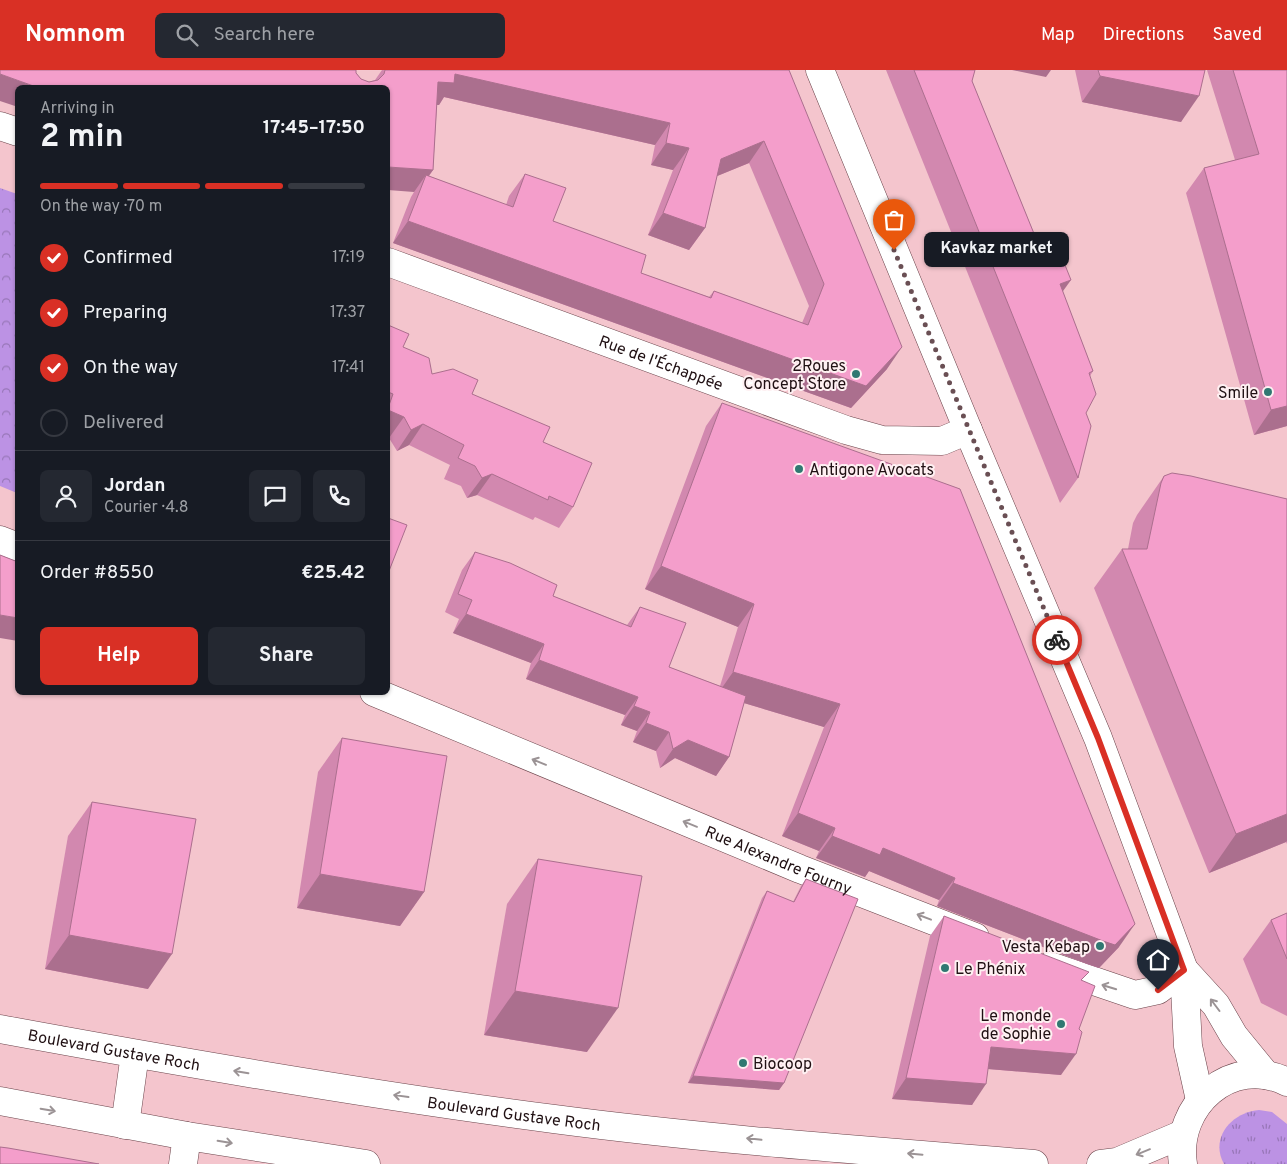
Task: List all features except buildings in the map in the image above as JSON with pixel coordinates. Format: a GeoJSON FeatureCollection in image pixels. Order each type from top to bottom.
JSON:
{"type":"FeatureCollection","features":[{"type":"Feature","properties":{"kind":"main road"},"geometry":{"type":"LineString","coordinates":[[820,70],[968,430],[1098,738],[1184,970],[1188,1046],[1200,1100]]}},
{"type":"Feature","properties":{"kind":"main road"},"geometry":{"type":"LineString","coordinates":[[0,126],[15,131]]}},
{"type":"Feature","properties":{"kind":"main road","name":"Rue de l'Échappée"},"geometry":{"type":"LineString","coordinates":[[390,263],[864,435],[882,440],[942,441],[968,430]]}},
{"type":"Feature","properties":{"kind":"main road"},"geometry":{"type":"LineString","coordinates":[[0,540],[15,546]]}},
{"type":"Feature","properties":{"kind":"main road","name":"Rue Alexandre Fourny"},"geometry":{"type":"LineString","coordinates":[[381,695],[800,869],[999,946]]}},
{"type":"Feature","properties":{"kind":"main road"},"geometry":{"type":"LineString","coordinates":[[1026,957],[1135,995],[1158,990],[1184,970]]}},
{"type":"Feature","properties":{"kind":"main road"},"geometry":{"type":"LineString","coordinates":[[1184,970],[1216,1005],[1234,1036],[1277,1078]]}},
{"type":"Feature","properties":{"kind":"main road","name":"Boulevard Gustave Roch"},"geometry":{"type":"LineString","coordinates":[[0,1030],[135,1054],[554,1119],[820,1146],[1034,1164]]}},
{"type":"Feature","properties":{"kind":"main road"},"geometry":{"type":"LineString","coordinates":[[125,1125],[135,1054]]}},
{"type":"Feature","properties":{"kind":"main road"},"geometry":{"type":"LineString","coordinates":[[1183,1164],[1181,1152],[1183,1134],[1192,1111],[1200,1100],[1211,1090],[1237,1078],[1277,1078]]}},
{"type":"Feature","properties":{"kind":"main road"},"geometry":{"type":"LineString","coordinates":[[0,1101],[186,1136],[366,1164]]}},
{"type":"Feature","properties":{"kind":"main road"},"geometry":{"type":"LineString","coordinates":[[1101,1164],[1117,1162],[1183,1134]]}},
{"type":"Feature","properties":{"kind":"main road"},"geometry":{"type":"LineString","coordinates":[[183,1164],[186,1136]]}},
{"type":"Feature","properties":{"kind":"green space"},"geometry":{"type":"Polygon","coordinates":[[[0,188],[15,193],[15,492],[0,486],[0,188]]]}},
{"type":"Feature","properties":{"kind":"green space"},"geometry":{"type":"Polygon","coordinates":[[[1259,1110],[1272,1112],[1287,1124],[1287,1164],[1224,1164],[1219,1144],[1226,1128],[1240,1115],[1259,1110]]]}},
{"type":"Feature","properties":{"kind":"way so far"},"geometry":{"type":"LineString","coordinates":[[894,250],[1057,640]]}},
{"type":"Feature","properties":{"kind":"place","name":"Kavkaz market"},"geometry":{"type":"Point","coordinates":[894,250]}},
{"type":"Feature","properties":{"kind":"place","name":"2Roues Concept Store"},"geometry":{"type":"Point","coordinates":[856,374]}},
{"type":"Feature","properties":{"kind":"place","name":"Smile"},"geometry":{"type":"Point","coordinates":[1268,392]}},
{"type":"Feature","properties":{"kind":"place","name":"Antigone Avocats"},"geometry":{"type":"Point","coordinates":[799,469]}},
{"type":"Feature","properties":{"kind":"place","name":"Vesta Kebap"},"geometry":{"type":"Point","coordinates":[1100,946]}},
{"type":"Feature","properties":{"kind":"place","name":"Le Phénix"},"geometry":{"type":"Point","coordinates":[945,968]}},
{"type":"Feature","properties":{"kind":"place","name":"Le monde de Sophie"},"geometry":{"type":"Point","coordinates":[1061,1024]}},
{"type":"Feature","properties":{"kind":"place","name":"Biocoop"},"geometry":{"type":"Point","coordinates":[743,1063]}},
{"type":"Feature","properties":{"kind":"route"},"geometry":{"type":"LineString","coordinates":[[1057,640],[1098,738],[1184,970],[1158,990]]}}]}
